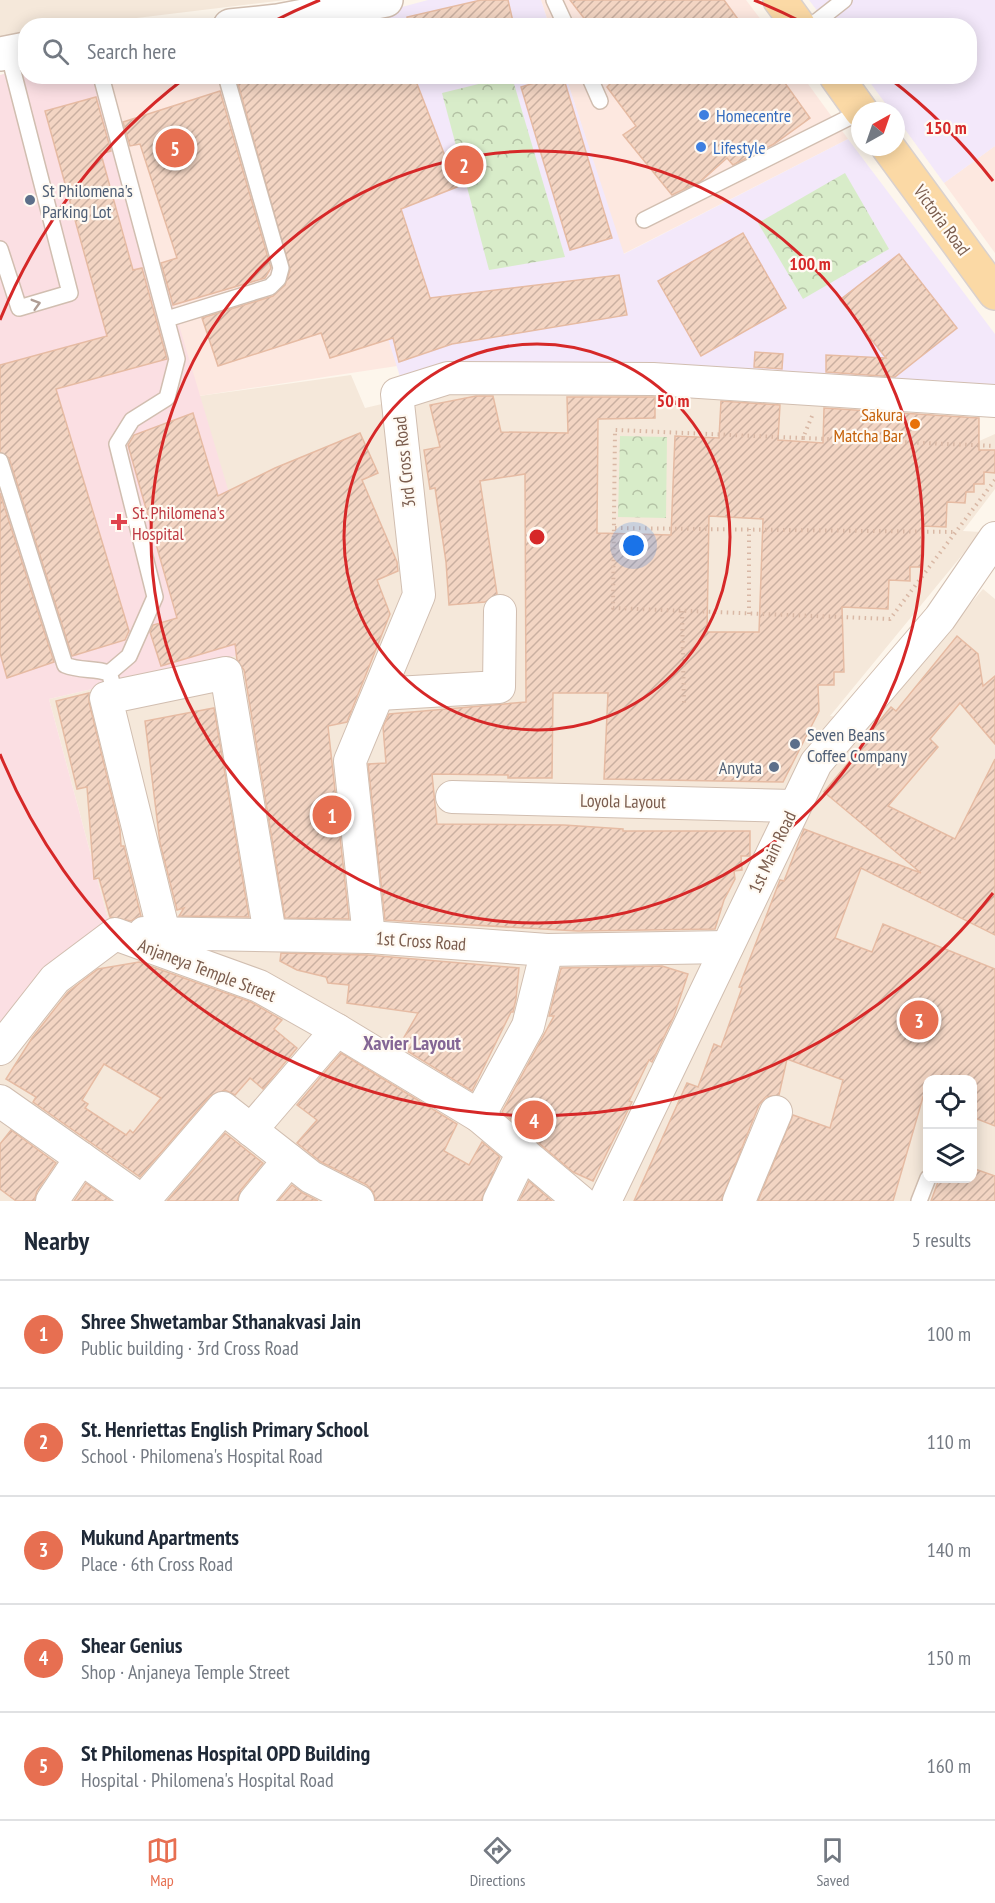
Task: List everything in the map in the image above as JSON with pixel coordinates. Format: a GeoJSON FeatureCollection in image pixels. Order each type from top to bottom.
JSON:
{"type":"FeatureCollection","features":[{"type":"Feature","properties":{"kind":"main road"},"geometry":{"type":"LineString","coordinates":[[780,0],[793,18]]}},
{"type":"Feature","properties":{"kind":"main road"},"geometry":{"type":"LineString","coordinates":[[842,84],[855,102]]}},
{"type":"Feature","properties":{"kind":"main road","name":"Victoria Road"},"geometry":{"type":"LineString","coordinates":[[895,156],[995,293]]}},
{"type":"Feature","properties":{"kind":"street"},"geometry":{"type":"LineString","coordinates":[[293,18],[386,0]]}},
{"type":"Feature","properties":{"kind":"street","name":"3rd Cross Road"},"geometry":{"type":"LineString","coordinates":[[369,937],[350,761],[419,595],[397,394],[448,378],[653,379],[995,401]]}},
{"type":"Feature","properties":{"kind":"street","name":"1st Main Road"},"geometry":{"type":"LineString","coordinates":[[605,1201],[816,763],[940,618],[995,538]]}},
{"type":"Feature","properties":{"kind":"street"},"geometry":{"type":"LineString","coordinates":[[379,694],[499,687],[500,611]]}},
{"type":"Feature","properties":{"kind":"street"},"geometry":{"type":"LineString","coordinates":[[164,933],[106,698],[113,685],[226,673],[270,934]]}},
{"type":"Feature","properties":{"kind":"street","name":"Loyola Layout"},"geometry":{"type":"LineString","coordinates":[[452,797],[794,806]]}},
{"type":"Feature","properties":{"kind":"street","name":"1st Cross Road"},"geometry":{"type":"LineString","coordinates":[[115,934],[270,934],[369,937],[548,950],[728,948]]}},
{"type":"Feature","properties":{"kind":"street","name":"Anjaneya Temple Street"},"geometry":{"type":"LineString","coordinates":[[0,1048],[55,979],[115,934],[260,986],[337,1030],[479,1116],[580,1201]]}},
{"type":"Feature","properties":{"kind":"street"},"geometry":{"type":"LineString","coordinates":[[479,1116],[528,1026],[548,950]]}},
{"type":"Feature","properties":{"kind":"street"},"geometry":{"type":"LineString","coordinates":[[251,1130],[337,1030]]}},
{"type":"Feature","properties":{"kind":"street"},"geometry":{"type":"LineString","coordinates":[[0,1101],[142,1201],[222,1108],[311,1177],[358,1201]]}},
{"type":"Feature","properties":{"kind":"street"},"geometry":{"type":"LineString","coordinates":[[740,1201],[776,1112]]}},
{"type":"Feature","properties":{"kind":"street"},"geometry":{"type":"LineString","coordinates":[[499,1201],[523,1152]]}},
{"type":"Feature","properties":{"kind":"street"},"geometry":{"type":"LineString","coordinates":[[52,1201],[81,1158]]}},
{"type":"Feature","properties":{"kind":"street"},"geometry":{"type":"LineString","coordinates":[[255,1201],[289,1160]]}},
{"type":"Feature","properties":{"kind":"lane"},"geometry":{"type":"LineString","coordinates":[[554,0],[562,18]]}},
{"type":"Feature","properties":{"kind":"lane"},"geometry":{"type":"LineString","coordinates":[[821,18],[844,0]]}},
{"type":"Feature","properties":{"kind":"lane"},"geometry":{"type":"LineString","coordinates":[[11,52],[18,81]]}},
{"type":"Feature","properties":{"kind":"lane"},"geometry":{"type":"LineString","coordinates":[[0,249],[19,308],[70,293],[19,84]]}},
{"type":"Feature","properties":{"kind":"lane"},"geometry":{"type":"LineString","coordinates":[[0,461],[65,664],[77,670],[95,668],[113,685],[129,656],[144,617],[155,597],[117,444],[132,420],[167,398],[177,359],[103,84]]}},
{"type":"Feature","properties":{"kind":"lane"},"geometry":{"type":"LineString","coordinates":[[167,320],[270,287],[278,279],[281,268],[228,84]]}},
{"type":"Feature","properties":{"kind":"lane"},"geometry":{"type":"LineString","coordinates":[[593,84],[600,101]]}},
{"type":"Feature","properties":{"kind":"lane"},"geometry":{"type":"LineString","coordinates":[[644,220],[851,116]]}},
{"type":"Feature","properties":{"kind":"lane"},"geometry":{"type":"LineString","coordinates":[[919,1201],[925,1183]]}},
{"type":"Feature","properties":{"kind":"path"},"geometry":{"type":"LineString","coordinates":[[803,438],[822,390]]}},
{"type":"Feature","properties":{"kind":"path"},"geometry":{"type":"LineString","coordinates":[[995,446],[615,430],[613,608],[890,619],[995,480]]}},
{"type":"Feature","properties":{"kind":"path"},"geometry":{"type":"LineString","coordinates":[[615,528],[956,532]]}},
{"type":"Feature","properties":{"kind":"path"},"geometry":{"type":"LineString","coordinates":[[749,530],[749,614]]}},
{"type":"Feature","properties":{"kind":"path"},"geometry":{"type":"LineString","coordinates":[[682,611],[684,703]]}},
{"type":"Feature","properties":{"kind":"shaded area"},"geometry":{"type":"Polygon","coordinates":[[[0,0],[286,0],[137,18],[18,18],[18,43],[0,49],[0,0]]]}},
{"type":"Feature","properties":{"kind":"shaded area"},"geometry":{"type":"Polygon","coordinates":[[[428,0],[541,0],[547,18],[361,18],[428,0]]]}},
{"type":"Feature","properties":{"kind":"shaded area"},"geometry":{"type":"Polygon","coordinates":[[[541,0],[746,0],[760,18],[547,18],[541,0]]]}},
{"type":"Feature","properties":{"kind":"shaded area"},"geometry":{"type":"Polygon","coordinates":[[[809,0],[995,0],[995,146],[944,183],[905,129],[905,102],[884,102],[871,84],[977,84],[977,18],[823,18],[809,0]]]}},
{"type":"Feature","properties":{"kind":"shaded area","name":"St. Philomena's Hospital"},"geometry":{"type":"Polygon","coordinates":[[[18,70],[18,84],[107,84],[275,647],[49,699],[111,930],[0,1031],[0,75],[18,70]]]}},
{"type":"Feature","properties":{"kind":"shaded area"},"geometry":{"type":"Polygon","coordinates":[[[107,84],[308,84],[397,366],[199,396],[107,84]]]}},
{"type":"Feature","properties":{"kind":"shaded area"},"geometry":{"type":"Polygon","coordinates":[[[308,84],[568,84],[624,254],[848,139],[851,143],[851,156],[861,156],[995,334],[995,392],[402,383],[308,84]]]}},
{"type":"Feature","properties":{"kind":"shaded area"},"geometry":{"type":"Polygon","coordinates":[[[568,84],[808,84],[848,139],[623,254],[568,84]]]}},
{"type":"Feature","properties":{"kind":"shaded area"},"geometry":{"type":"Polygon","coordinates":[[[995,146],[995,253],[944,183],[995,146]]]}},
{"type":"Feature","properties":{"kind":"shaded area"},"geometry":{"type":"Polygon","coordinates":[[[351,375],[365,408],[437,391],[865,398],[863,437],[977,442],[995,434],[995,489],[963,531],[981,532],[830,716],[871,721],[983,589],[995,599],[995,1201],[0,1201],[0,1032],[111,930],[49,699],[275,647],[199,396],[351,375]]]}},
{"type":"Feature","properties":{"kind":"green space"},"geometry":{"type":"Polygon","coordinates":[[[479,84],[514,84],[565,257],[489,270],[442,93],[479,84]]]}},
{"type":"Feature","properties":{"kind":"green space"},"geometry":{"type":"Polygon","coordinates":[[[845,173],[889,249],[803,299],[758,223],[845,173]]]}},
{"type":"Feature","properties":{"kind":"green space"},"geometry":{"type":"Polygon","coordinates":[[[620,436],[667,437],[666,518],[618,517],[620,436]]]}},
{"type":"Feature","properties":{"kind":"building"},"geometry":{"type":"Polygon","coordinates":[[[481,0],[508,0],[512,18],[407,18],[481,0]]]}},
{"type":"Feature","properties":{"kind":"building"},"geometry":{"type":"Polygon","coordinates":[[[570,0],[724,0],[737,18],[584,18],[570,0]]]}},
{"type":"Feature","properties":{"kind":"building"},"geometry":{"type":"Polygon","coordinates":[[[238,84],[417,84],[457,187],[401,209],[430,298],[619,275],[627,315],[452,344],[399,362],[393,338],[330,358],[321,333],[218,366],[202,318],[273,296],[285,285],[290,270],[238,84]]]}},
{"type":"Feature","properties":{"kind":"building"},"geometry":{"type":"Polygon","coordinates":[[[531,84],[565,84],[612,238],[570,250],[521,87],[531,84]]]}},
{"type":"Feature","properties":{"kind":"building","name":"Lifestyle"},"geometry":{"type":"Polygon","coordinates":[[[610,84],[786,84],[810,118],[774,144],[733,165],[727,158],[701,181],[672,195],[623,135],[636,126],[607,87],[610,84]]]}},
{"type":"Feature","properties":{"kind":"building"},"geometry":{"type":"Polygon","coordinates":[[[220,91],[271,268],[265,278],[173,305],[161,263],[177,258],[140,144],[130,146],[123,122],[220,91]]]}},
{"type":"Feature","properties":{"kind":"building"},"geometry":{"type":"Polygon","coordinates":[[[96,97],[111,151],[101,154],[133,270],[142,268],[167,359],[56,389],[129,631],[125,640],[72,656],[9,458],[0,452],[0,365],[107,336],[45,111],[96,97]]]}},
{"type":"Feature","properties":{"kind":"building"},"geometry":{"type":"Polygon","coordinates":[[[743,233],[786,308],[701,356],[658,281],[743,233]]]}},
{"type":"Feature","properties":{"kind":"building"},"geometry":{"type":"Polygon","coordinates":[[[899,254],[957,328],[895,377],[826,372],[826,355],[886,358],[840,300],[899,254]]]}},
{"type":"Feature","properties":{"kind":"building"},"geometry":{"type":"Polygon","coordinates":[[[755,352],[783,354],[782,369],[754,367],[755,352]]]}},
{"type":"Feature","properties":{"kind":"building"},"geometry":{"type":"Polygon","coordinates":[[[476,396],[493,396],[501,432],[568,433],[567,397],[655,397],[655,418],[598,419],[597,533],[671,535],[675,436],[719,438],[721,401],[780,405],[778,440],[823,443],[824,408],[979,418],[979,450],[995,450],[995,473],[984,472],[984,484],[974,484],[974,492],[966,492],[965,503],[947,502],[946,527],[922,526],[921,567],[910,567],[910,581],[889,580],[888,609],[842,607],[844,672],[834,672],[834,685],[818,685],[819,711],[783,782],[604,779],[608,693],[553,693],[552,778],[432,774],[437,824],[564,825],[623,829],[623,831],[750,831],[750,856],[741,856],[742,870],[734,871],[735,879],[724,900],[715,929],[578,931],[385,920],[368,764],[386,763],[383,727],[389,714],[526,702],[525,474],[480,481],[497,594],[485,602],[449,605],[446,562],[435,488],[430,489],[424,450],[440,447],[430,405],[476,396]],[[709,516],[707,632],[759,632],[763,519],[709,516]]]}},
{"type":"Feature","properties":{"kind":"building"},"geometry":{"type":"Polygon","coordinates":[[[193,413],[218,496],[275,468],[360,433],[378,473],[362,480],[397,562],[398,571],[377,580],[390,614],[347,722],[328,726],[349,919],[285,918],[244,670],[237,660],[235,644],[161,666],[150,632],[153,625],[177,618],[128,445],[134,435],[193,413]]]}},
{"type":"Feature","properties":{"kind":"building"},"geometry":{"type":"Polygon","coordinates":[[[0,493],[54,662],[7,678],[0,653],[0,493]]]}},
{"type":"Feature","properties":{"kind":"building"},"geometry":{"type":"Polygon","coordinates":[[[957,636],[978,654],[983,686],[995,676],[995,744],[960,703],[930,739],[938,747],[888,806],[955,839],[995,759],[995,935],[861,868],[835,938],[872,952],[883,924],[995,969],[995,1126],[977,1119],[977,1075],[923,1075],[923,1097],[893,1201],[758,1201],[793,1115],[830,1128],[843,1080],[787,1059],[779,1095],[766,1097],[759,1105],[721,1201],[634,1201],[687,1083],[698,1087],[714,1044],[721,1047],[742,988],[739,987],[780,880],[784,881],[804,829],[921,873],[824,792],[891,707],[896,711],[957,636]]]}},
{"type":"Feature","properties":{"kind":"building"},"geometry":{"type":"Polygon","coordinates":[[[89,693],[89,702],[120,830],[121,846],[124,846],[141,916],[131,921],[110,917],[99,878],[94,879],[87,787],[77,789],[56,701],[89,693]]]}},
{"type":"Feature","properties":{"kind":"building"},"geometry":{"type":"Polygon","coordinates":[[[214,708],[249,917],[179,916],[184,908],[177,910],[160,843],[145,721],[214,708]]]}},
{"type":"Feature","properties":{"kind":"building"},"geometry":{"type":"Polygon","coordinates":[[[281,953],[368,955],[519,968],[516,999],[513,1012],[472,1091],[399,1046],[418,1013],[347,1003],[349,985],[328,983],[326,977],[297,970],[280,961],[281,953]]]}},
{"type":"Feature","properties":{"kind":"building"},"geometry":{"type":"Polygon","coordinates":[[[139,962],[251,1002],[282,1020],[274,1029],[297,1048],[263,1089],[250,1078],[235,1095],[225,1090],[210,1096],[140,1177],[33,1102],[36,1097],[6,1079],[32,1038],[68,992],[98,969],[139,962]],[[104,1064],[82,1100],[88,1104],[85,1108],[126,1135],[130,1130],[133,1133],[161,1098],[104,1064]]]}},
{"type":"Feature","properties":{"kind":"building"},"geometry":{"type":"Polygon","coordinates":[[[662,966],[688,974],[674,1016],[652,1062],[649,1060],[629,1101],[632,1102],[593,1181],[573,1172],[502,1112],[554,1016],[549,1016],[561,968],[662,966]]]}},
{"type":"Feature","properties":{"kind":"building"},"geometry":{"type":"Polygon","coordinates":[[[341,1053],[457,1124],[444,1151],[469,1165],[482,1142],[500,1157],[481,1201],[376,1201],[367,1185],[321,1162],[297,1143],[317,1120],[297,1105],[341,1053]]]}},
{"type":"Feature","properties":{"kind":"building"},"geometry":{"type":"Polygon","coordinates":[[[11,1130],[56,1163],[37,1191],[34,1201],[16,1201],[0,1189],[0,1144],[11,1130]]]}},
{"type":"Feature","properties":{"kind":"building"},"geometry":{"type":"Polygon","coordinates":[[[225,1133],[263,1163],[241,1190],[237,1201],[167,1201],[225,1133]]]}},
{"type":"Feature","properties":{"kind":"building"},"geometry":{"type":"Polygon","coordinates":[[[977,1170],[995,1176],[995,1201],[931,1201],[938,1183],[977,1183],[977,1170]]]}},
{"type":"Feature","properties":{"kind":"building"},"geometry":{"type":"Polygon","coordinates":[[[529,1181],[552,1201],[519,1201],[529,1181]]]}},
{"type":"Feature","properties":{"kind":"building"},"geometry":{"type":"Polygon","coordinates":[[[86,1183],[111,1201],[74,1201],[86,1183]]]}},
{"type":"Feature","properties":{"kind":"building"},"geometry":{"type":"Polygon","coordinates":[[[292,1185],[303,1193],[318,1201],[278,1201],[292,1185]]]}},
{"type":"Feature","properties":{"kind":"place","name":"Homecentre"},"geometry":{"type":"Point","coordinates":[704,115]}},
{"type":"Feature","properties":{"kind":"place","name":"Lifestyle"},"geometry":{"type":"Point","coordinates":[701,147]}},
{"type":"Feature","properties":{"kind":"place","name":"St Philomenas Hospital OPD Building"},"geometry":{"type":"Point","coordinates":[175,148]}},
{"type":"Feature","properties":{"kind":"place","name":"St. Henriettas English Primary School"},"geometry":{"type":"Point","coordinates":[464,165]}},
{"type":"Feature","properties":{"kind":"place","name":"St Philomena's Parking Lot"},"geometry":{"type":"Point","coordinates":[30,200]}},
{"type":"Feature","properties":{"kind":"place","name":"Sakura Matcha Bar"},"geometry":{"type":"Point","coordinates":[915,424]}},
{"type":"Feature","properties":{"kind":"place","name":"St. Philomena's Hospital"},"geometry":{"type":"Point","coordinates":[119,522]}},
{"type":"Feature","properties":{"kind":"place","name":"Seven Beans Coffee Company"},"geometry":{"type":"Point","coordinates":[795,744]}},
{"type":"Feature","properties":{"kind":"place","name":"Anyuta"},"geometry":{"type":"Point","coordinates":[774,767]}},
{"type":"Feature","properties":{"kind":"place","name":"Shree Shwetambar Sthanakvasi Jain"},"geometry":{"type":"Point","coordinates":[332,815]}},
{"type":"Feature","properties":{"kind":"place","name":"Mukund Apartments"},"geometry":{"type":"Point","coordinates":[919,1020]}},
{"type":"Feature","properties":{"kind":"place","name":"Shear Genius"},"geometry":{"type":"Point","coordinates":[534,1120]}},
{"type":"Feature","properties":{"kind":"district","name":"Xavier Layout"},"geometry":{"type":"Point","coordinates":[412,1043]}}]}
